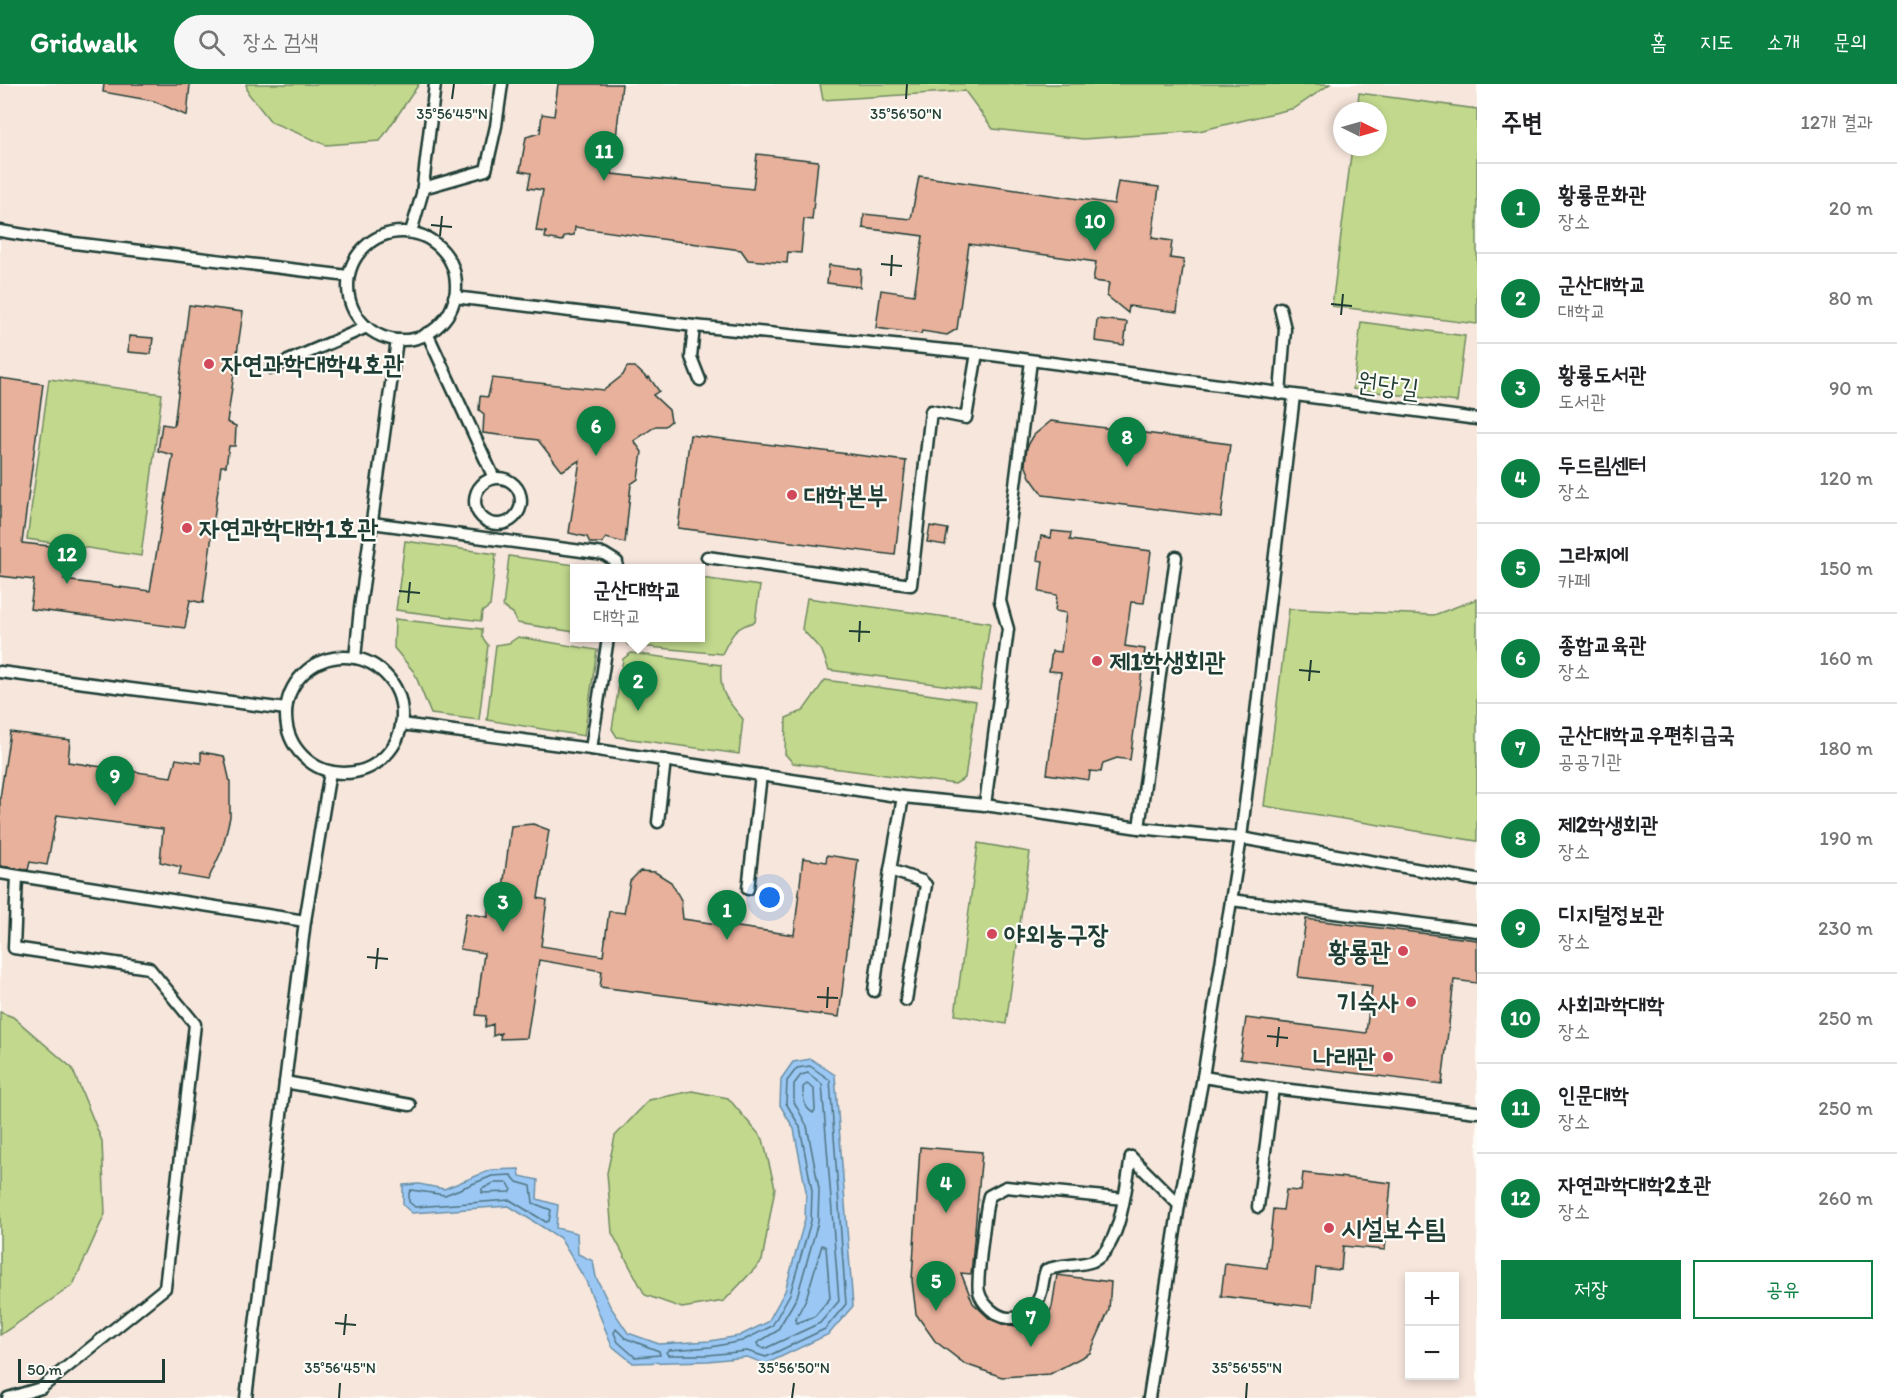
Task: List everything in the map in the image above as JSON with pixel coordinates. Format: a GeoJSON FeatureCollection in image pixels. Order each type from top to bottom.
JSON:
{"type":"FeatureCollection","features":[{"type":"Feature","properties":{"kind":"lane"},"geometry":{"type":"LineString","coordinates":[[411,232],[423,188],[435,84]]}},
{"type":"Feature","properties":{"kind":"lane"},"geometry":{"type":"LineString","coordinates":[[423,188],[486,170],[502,84]]}},
{"type":"Feature","properties":{"kind":"lane"},"geometry":{"type":"LineString","coordinates":[[0,231],[74,243],[348,276]]}},
{"type":"Feature","properties":{"kind":"lane"},"geometry":{"type":"LineString","coordinates":[[393,232],[411,232],[427,238],[441,248],[451,263],[455,280],[454,297],[449,312],[440,324],[412,339],[397,340],[381,336],[367,327],[356,314],[349,299],[348,276],[361,249],[375,238],[393,232]]}},
{"type":"Feature","properties":{"kind":"lane","name":"원당길"},"geometry":{"type":"LineString","coordinates":[[454,297],[694,326],[977,353],[1477,419]]}},
{"type":"Feature","properties":{"kind":"lane"},"geometry":{"type":"LineString","coordinates":[[1280,308],[1285,329],[1280,394]]}},
{"type":"Feature","properties":{"kind":"lane"},"geometry":{"type":"LineString","coordinates":[[694,326],[691,357],[700,380]]}},
{"type":"Feature","properties":{"kind":"lane"},"geometry":{"type":"LineString","coordinates":[[272,368],[367,327]]}},
{"type":"Feature","properties":{"kind":"lane"},"geometry":{"type":"LineString","coordinates":[[427,333],[494,478]]}},
{"type":"Feature","properties":{"kind":"lane"},"geometry":{"type":"LineString","coordinates":[[355,658],[397,340]]}},
{"type":"Feature","properties":{"kind":"lane"},"geometry":{"type":"LineString","coordinates":[[707,557],[911,585],[931,411],[966,418],[977,353]]}},
{"type":"Feature","properties":{"kind":"lane"},"geometry":{"type":"LineString","coordinates":[[985,805],[1008,629],[1000,601],[1031,361]]}},
{"type":"Feature","properties":{"kind":"lane"},"geometry":{"type":"LineString","coordinates":[[1149,1398],[1241,838],[1294,396]]}},
{"type":"Feature","properties":{"kind":"lane"},"geometry":{"type":"LineString","coordinates":[[494,478],[508,480],[514,485],[520,499],[517,513],[511,519],[497,523],[483,518],[476,505],[477,491],[481,485],[494,478]]}},
{"type":"Feature","properties":{"kind":"lane"},"geometry":{"type":"LineString","coordinates":[[372,523],[604,554],[617,564]]}},
{"type":"Feature","properties":{"kind":"lane"},"geometry":{"type":"LineString","coordinates":[[1139,828],[1176,556]]}},
{"type":"Feature","properties":{"kind":"lane"},"geometry":{"type":"LineString","coordinates":[[591,749],[607,642]]}},
{"type":"Feature","properties":{"kind":"lane"},"geometry":{"type":"LineString","coordinates":[[335,658],[355,658],[371,664],[385,675],[395,689],[401,706],[401,724],[395,742],[384,757],[368,768],[349,773],[330,772],[315,766],[292,742],[287,726],[286,710],[291,691],[302,675],[317,664],[335,658]]}},
{"type":"Feature","properties":{"kind":"lane"},"geometry":{"type":"LineString","coordinates":[[0,672],[286,710]]}},
{"type":"Feature","properties":{"kind":"lane"},"geometry":{"type":"LineString","coordinates":[[401,724],[591,749],[903,797],[985,805],[1139,828],[1241,838],[1477,880]]}},
{"type":"Feature","properties":{"kind":"lane"},"geometry":{"type":"LineString","coordinates":[[657,822],[665,760]]}},
{"type":"Feature","properties":{"kind":"lane"},"geometry":{"type":"LineString","coordinates":[[246,1398],[305,921],[330,772]]}},
{"type":"Feature","properties":{"kind":"lane"},"geometry":{"type":"LineString","coordinates":[[748,889],[761,775]]}},
{"type":"Feature","properties":{"kind":"lane"},"geometry":{"type":"LineString","coordinates":[[874,992],[890,870],[903,797]]}},
{"type":"Feature","properties":{"kind":"lane"},"geometry":{"type":"LineString","coordinates":[[890,870],[922,881],[926,885],[906,1000]]}},
{"type":"Feature","properties":{"kind":"lane"},"geometry":{"type":"LineString","coordinates":[[0,873],[305,921]]}},
{"type":"Feature","properties":{"kind":"lane"},"geometry":{"type":"LineString","coordinates":[[8,1398],[41,1388],[165,1288],[195,1024],[149,968],[14,948],[17,876]]}},
{"type":"Feature","properties":{"kind":"lane"},"geometry":{"type":"LineString","coordinates":[[1231,900],[1477,931]]}},
{"type":"Feature","properties":{"kind":"lane"},"geometry":{"type":"LineString","coordinates":[[1203,1077],[1273,1088],[1477,1112]]}},
{"type":"Feature","properties":{"kind":"lane"},"geometry":{"type":"LineString","coordinates":[[285,1082],[410,1105]]}},
{"type":"Feature","properties":{"kind":"lane"},"geometry":{"type":"LineString","coordinates":[[1258,1207],[1273,1088]]}},
{"type":"Feature","properties":{"kind":"lane"},"geometry":{"type":"LineString","coordinates":[[1124,1199],[1006,1187],[989,1196],[978,1292],[990,1309],[1006,1318],[1020,1317],[1032,1310],[1040,1297],[1042,1279],[1046,1270],[1057,1266],[1093,1261],[1105,1251],[1114,1237],[1124,1199],[1131,1157],[1179,1205]]}},
{"type":"Feature","properties":{"kind":"shaded area"},"geometry":{"type":"Polygon","coordinates":[[[0,84],[1477,84],[1477,599],[1434,615],[1289,609],[1264,806],[1477,841],[1477,1398],[0,1398],[0,84]]]}},
{"type":"Feature","properties":{"kind":"green space"},"geometry":{"type":"Polygon","coordinates":[[[246,84],[419,84],[380,141],[326,145],[271,122],[248,93],[246,84]]]}},
{"type":"Feature","properties":{"kind":"green space"},"geometry":{"type":"Polygon","coordinates":[[[820,84],[1330,84],[1295,108],[1199,131],[1083,139],[993,129],[965,91],[823,100],[820,84]]]}},
{"type":"Feature","properties":{"kind":"green space"},"geometry":{"type":"Polygon","coordinates":[[[1359,93],[1477,109],[1477,324],[1332,306],[1351,156],[1387,156],[1387,102],[1358,102],[1359,93]]]}},
{"type":"Feature","properties":{"kind":"green space"},"geometry":{"type":"Polygon","coordinates":[[[1361,322],[1465,336],[1457,402],[1353,389],[1361,322]]]}},
{"type":"Feature","properties":{"kind":"green space"},"geometry":{"type":"Polygon","coordinates":[[[49,379],[162,394],[141,556],[27,539],[49,379]]]}},
{"type":"Feature","properties":{"kind":"green space"},"geometry":{"type":"Polygon","coordinates":[[[405,541],[496,554],[490,606],[482,612],[481,621],[396,610],[405,541]]]}},
{"type":"Feature","properties":{"kind":"green space"},"geometry":{"type":"Polygon","coordinates":[[[509,556],[570,564],[570,631],[517,623],[513,613],[503,607],[509,556]]]}},
{"type":"Feature","properties":{"kind":"green space"},"geometry":{"type":"Polygon","coordinates":[[[705,579],[760,586],[755,622],[734,633],[722,654],[629,645],[626,642],[705,642],[705,579]]]}},
{"type":"Feature","properties":{"kind":"green space"},"geometry":{"type":"Polygon","coordinates":[[[807,598],[990,623],[980,690],[829,670],[822,651],[802,629],[807,598]]]}},
{"type":"Feature","properties":{"kind":"green space"},"geometry":{"type":"Polygon","coordinates":[[[1477,599],[1477,841],[1264,806],[1289,609],[1434,615],[1477,599]]]}},
{"type":"Feature","properties":{"kind":"green space"},"geometry":{"type":"Polygon","coordinates":[[[395,619],[482,629],[482,637],[488,645],[479,720],[431,714],[414,672],[394,648],[395,619]]]}},
{"type":"Feature","properties":{"kind":"green space"},"geometry":{"type":"Polygon","coordinates":[[[518,637],[597,650],[584,736],[487,720],[496,645],[509,643],[518,637]]]}},
{"type":"Feature","properties":{"kind":"green space"},"geometry":{"type":"Polygon","coordinates":[[[631,653],[721,665],[721,682],[725,695],[743,719],[739,754],[617,737],[612,729],[623,659],[631,653]]]}},
{"type":"Feature","properties":{"kind":"green space"},"geometry":{"type":"Polygon","coordinates":[[[825,680],[976,701],[965,778],[955,784],[793,763],[785,754],[786,718],[803,711],[825,680]]]}},
{"type":"Feature","properties":{"kind":"green space","name":"야외농구장"},"geometry":{"type":"Polygon","coordinates":[[[978,843],[1030,852],[1006,1024],[955,1015],[978,843]]]}},
{"type":"Feature","properties":{"kind":"green space"},"geometry":{"type":"Polygon","coordinates":[[[0,1012],[13,1017],[72,1068],[102,1141],[105,1214],[73,1285],[0,1335],[0,1012]]]}},
{"type":"Feature","properties":{"kind":"green space"},"geometry":{"type":"Polygon","coordinates":[[[692,1091],[728,1098],[763,1139],[775,1188],[762,1261],[724,1301],[682,1308],[645,1295],[612,1233],[607,1173],[615,1136],[649,1100],[692,1091]]]}},
{"type":"Feature","properties":{"kind":"water"},"geometry":{"type":"Polygon","coordinates":[[[811,1059],[835,1075],[853,1306],[829,1334],[766,1364],[747,1357],[708,1361],[633,1363],[612,1346],[586,1281],[560,1238],[509,1206],[412,1213],[403,1205],[403,1185],[419,1184],[444,1189],[491,1170],[519,1169],[520,1176],[538,1180],[537,1199],[558,1205],[556,1228],[577,1233],[578,1254],[593,1261],[596,1277],[610,1306],[628,1333],[659,1344],[710,1341],[739,1336],[768,1322],[785,1291],[805,1219],[806,1191],[794,1129],[780,1105],[781,1079],[793,1062],[811,1059]]]}},
{"type":"Feature","properties":{"kind":"building"},"geometry":{"type":"Polygon","coordinates":[[[104,84],[190,84],[187,116],[154,101],[103,92],[104,84]]]}},
{"type":"Feature","properties":{"kind":"building"},"geometry":{"type":"Polygon","coordinates":[[[558,84],[622,84],[612,174],[753,189],[757,154],[818,161],[812,220],[804,219],[801,253],[788,252],[787,263],[748,260],[741,250],[575,227],[574,235],[565,236],[562,241],[545,238],[546,232],[536,231],[543,190],[528,188],[531,173],[520,171],[526,137],[540,133],[542,114],[554,116],[558,84]]]}},
{"type":"Feature","properties":{"kind":"building"},"geometry":{"type":"Polygon","coordinates":[[[919,176],[1114,204],[1118,182],[1159,187],[1152,238],[1172,241],[1170,258],[1184,260],[1177,312],[1129,306],[1128,313],[1107,296],[1109,283],[1093,281],[1096,262],[969,244],[957,329],[947,335],[876,328],[881,290],[914,295],[923,236],[863,228],[864,214],[911,219],[919,176]]]}},
{"type":"Feature","properties":{"kind":"building"},"geometry":{"type":"Polygon","coordinates":[[[829,265],[861,269],[860,287],[827,283],[829,265]]]}},
{"type":"Feature","properties":{"kind":"building"},"geometry":{"type":"Polygon","coordinates":[[[189,305],[243,312],[227,422],[236,426],[235,446],[229,446],[226,466],[221,466],[203,603],[190,600],[185,628],[30,609],[34,580],[0,576],[0,378],[43,384],[22,543],[68,548],[64,580],[150,591],[173,455],[158,451],[162,424],[174,426],[189,305]]]}},
{"type":"Feature","properties":{"kind":"building"},"geometry":{"type":"Polygon","coordinates":[[[1097,319],[1127,322],[1124,345],[1095,341],[1097,319]]]}},
{"type":"Feature","properties":{"kind":"building"},"geometry":{"type":"Polygon","coordinates":[[[129,336],[153,338],[151,354],[128,352],[129,336]]]}},
{"type":"Feature","properties":{"kind":"building"},"geometry":{"type":"Polygon","coordinates":[[[627,367],[635,367],[648,379],[649,377],[659,391],[653,395],[669,410],[671,421],[665,426],[656,426],[634,441],[642,452],[638,479],[631,484],[625,543],[606,538],[602,543],[590,543],[587,537],[569,533],[580,460],[562,471],[538,440],[483,433],[484,414],[479,410],[480,396],[488,397],[492,378],[604,390],[623,375],[627,367]]]}},
{"type":"Feature","properties":{"kind":"building"},"geometry":{"type":"Polygon","coordinates":[[[1051,421],[1230,444],[1221,517],[1043,495],[1030,477],[1025,464],[1027,447],[1034,435],[1051,421]]]}},
{"type":"Feature","properties":{"kind":"building","name":"대학본부"},"geometry":{"type":"Polygon","coordinates":[[[690,435],[906,461],[895,555],[678,528],[690,435]]]}},
{"type":"Feature","properties":{"kind":"building"},"geometry":{"type":"Polygon","coordinates":[[[930,526],[948,529],[945,545],[927,542],[930,526]]]}},
{"type":"Feature","properties":{"kind":"building","name":"제1학생회관"},"geometry":{"type":"Polygon","coordinates":[[[1052,531],[1071,533],[1070,540],[1151,551],[1144,603],[1131,602],[1125,646],[1145,649],[1130,760],[1117,758],[1103,763],[1101,772],[1090,771],[1089,780],[1047,774],[1061,672],[1049,671],[1052,651],[1061,652],[1066,613],[1055,611],[1057,595],[1039,592],[1043,561],[1037,560],[1041,536],[1051,538],[1052,531]]]}},
{"type":"Feature","properties":{"kind":"building"},"geometry":{"type":"Polygon","coordinates":[[[10,732],[70,740],[68,762],[171,777],[176,759],[201,763],[201,752],[224,756],[230,782],[230,817],[222,850],[208,880],[179,875],[181,867],[160,862],[163,829],[57,815],[47,865],[30,862],[28,870],[0,866],[0,798],[10,732]]]}},
{"type":"Feature","properties":{"kind":"building"},"geometry":{"type":"Polygon","coordinates":[[[533,824],[549,830],[538,898],[547,900],[541,946],[603,956],[609,911],[624,913],[630,881],[640,871],[655,872],[671,882],[681,900],[683,919],[794,935],[803,858],[826,862],[827,855],[858,860],[839,1017],[600,987],[602,971],[539,960],[527,1038],[500,1039],[501,1033],[493,1036],[493,1024],[485,1027],[486,1016],[476,1015],[484,953],[460,949],[466,913],[488,917],[488,910],[500,911],[511,826],[533,824]]]}},
{"type":"Feature","properties":{"kind":"building","name":"기숙사"},"geometry":{"type":"Polygon","coordinates":[[[1306,919],[1477,940],[1477,983],[1454,980],[1442,1084],[1240,1059],[1246,1018],[1366,1033],[1372,986],[1298,977],[1306,919]]]}},
{"type":"Feature","properties":{"kind":"building"},"geometry":{"type":"Polygon","coordinates":[[[920,1147],[982,1152],[971,1274],[961,1273],[973,1303],[990,1319],[1002,1324],[1024,1327],[1045,1321],[1052,1307],[1057,1275],[1111,1282],[1109,1310],[1090,1353],[1050,1374],[1002,1377],[965,1364],[935,1341],[916,1314],[912,1280],[920,1147]]]}},
{"type":"Feature","properties":{"kind":"building","name":"시설보수팀"},"geometry":{"type":"Polygon","coordinates":[[[1303,1173],[1391,1183],[1385,1250],[1343,1246],[1341,1270],[1316,1268],[1312,1307],[1221,1296],[1225,1263],[1267,1268],[1273,1209],[1283,1210],[1286,1190],[1301,1191],[1303,1173]]]}},
{"type":"Feature","properties":{"kind":"place","name":"인문대학"},"geometry":{"type":"Point","coordinates":[604,181]}},
{"type":"Feature","properties":{"kind":"place","name":"사회과학대학"},"geometry":{"type":"Point","coordinates":[1095,251]}},
{"type":"Feature","properties":{"kind":"place","name":"자연과학대학4호관"},"geometry":{"type":"Point","coordinates":[209,364]}},
{"type":"Feature","properties":{"kind":"place","name":"종합교육관"},"geometry":{"type":"Point","coordinates":[596,456]}},
{"type":"Feature","properties":{"kind":"place","name":"제2학생회관"},"geometry":{"type":"Point","coordinates":[1127,467]}},
{"type":"Feature","properties":{"kind":"place","name":"대학본부"},"geometry":{"type":"Point","coordinates":[792,495]}},
{"type":"Feature","properties":{"kind":"place","name":"자연과학대학1호관"},"geometry":{"type":"Point","coordinates":[187,528]}},
{"type":"Feature","properties":{"kind":"place","name":"자연과학대학2호관"},"geometry":{"type":"Point","coordinates":[67,584]}},
{"type":"Feature","properties":{"kind":"place","name":"제1학생회관"},"geometry":{"type":"Point","coordinates":[1097,661]}},
{"type":"Feature","properties":{"kind":"place","name":"군산대학교"},"geometry":{"type":"Point","coordinates":[638,711]}},
{"type":"Feature","properties":{"kind":"place","name":"디지털정보관"},"geometry":{"type":"Point","coordinates":[115,806]}},
{"type":"Feature","properties":{"kind":"place","name":"황룡도서관"},"geometry":{"type":"Point","coordinates":[503,932]}},
{"type":"Feature","properties":{"kind":"place","name":"야외농구장"},"geometry":{"type":"Point","coordinates":[992,934]}},
{"type":"Feature","properties":{"kind":"place","name":"황룡문화관"},"geometry":{"type":"Point","coordinates":[727,940]}},
{"type":"Feature","properties":{"kind":"place","name":"황룡관"},"geometry":{"type":"Point","coordinates":[1403,951]}},
{"type":"Feature","properties":{"kind":"place","name":"기숙사"},"geometry":{"type":"Point","coordinates":[1411,1002]}},
{"type":"Feature","properties":{"kind":"place","name":"나래관"},"geometry":{"type":"Point","coordinates":[1388,1057]}},
{"type":"Feature","properties":{"kind":"place","name":"두드림센터"},"geometry":{"type":"Point","coordinates":[946,1213]}},
{"type":"Feature","properties":{"kind":"place","name":"시설보수팀"},"geometry":{"type":"Point","coordinates":[1329,1228]}},
{"type":"Feature","properties":{"kind":"place","name":"그라찌에"},"geometry":{"type":"Point","coordinates":[936,1311]}},
{"type":"Feature","properties":{"kind":"place","name":"군산대학교우편취급국"},"geometry":{"type":"Point","coordinates":[1031,1347]}}]}
